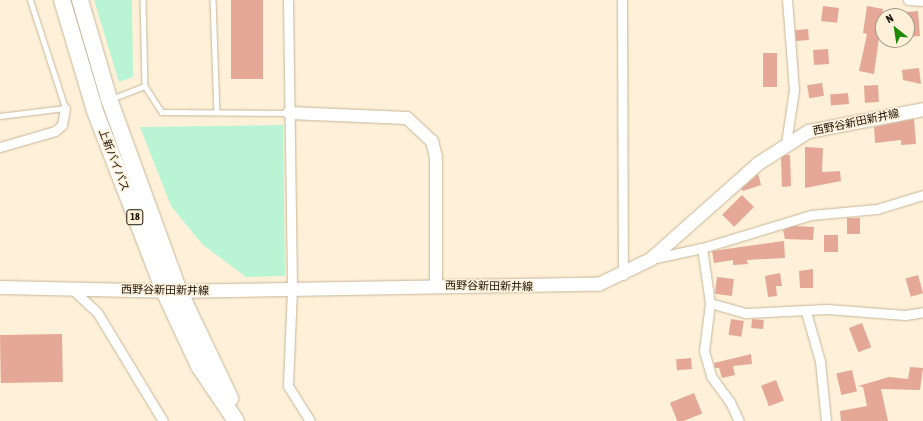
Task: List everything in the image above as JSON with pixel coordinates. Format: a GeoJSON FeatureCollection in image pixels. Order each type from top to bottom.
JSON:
{"type":"FeatureCollection","features":[{"type":"Feature","properties":{"kind":"highway","name":"上新バイパス"},"geometry":{"type":"LineString","coordinates":[[62,0],[95,111],[172,291],[240,421]]}},
{"type":"Feature","properties":{"kind":"highway","name":"上新バイパス"},"geometry":{"type":"LineString","coordinates":[[80,0],[109,99],[172,291],[199,366],[236,421]]}},
{"type":"Feature","properties":{"kind":"main road","name":"西野谷新田新井線"},"geometry":{"type":"LineString","coordinates":[[0,287],[172,291],[436,285],[578,287],[624,275],[650,259],[758,163],[786,143],[808,131],[844,122],[923,109]]}},
{"type":"Feature","properties":{"kind":"street"},"geometry":{"type":"LineString","coordinates":[[288,0],[292,289],[288,386],[310,421]]}},
{"type":"Feature","properties":{"kind":"street"},"geometry":{"type":"LineString","coordinates":[[622,0],[624,275]]}},
{"type":"Feature","properties":{"kind":"street"},"geometry":{"type":"LineString","coordinates":[[786,143],[794,90],[787,0]]}},
{"type":"Feature","properties":{"kind":"street"},"geometry":{"type":"LineString","coordinates":[[908,0],[923,1]]}},
{"type":"Feature","properties":{"kind":"street"},"geometry":{"type":"LineString","coordinates":[[0,147],[54,131],[62,125],[65,108]]}},
{"type":"Feature","properties":{"kind":"street"},"geometry":{"type":"LineString","coordinates":[[289,113],[407,118],[432,141],[436,157],[436,285]]}},
{"type":"Feature","properties":{"kind":"street"},"geometry":{"type":"LineString","coordinates":[[650,259],[702,248],[811,215],[877,209],[923,195]]}},
{"type":"Feature","properties":{"kind":"street"},"geometry":{"type":"LineString","coordinates":[[702,248],[710,304],[704,351],[711,376],[730,402],[739,421]]}},
{"type":"Feature","properties":{"kind":"street"},"geometry":{"type":"LineString","coordinates":[[71,288],[97,312],[163,421]]}},
{"type":"Feature","properties":{"kind":"street"},"geometry":{"type":"LineString","coordinates":[[710,304],[746,313],[806,312],[827,309],[906,315],[923,312]]}},
{"type":"Feature","properties":{"kind":"street"},"geometry":{"type":"LineString","coordinates":[[806,312],[820,361],[826,421]]}},
{"type":"Feature","properties":{"kind":"lane"},"geometry":{"type":"LineString","coordinates":[[0,116],[65,108],[30,0]]}},
{"type":"Feature","properties":{"kind":"lane"},"geometry":{"type":"LineString","coordinates":[[143,0],[145,86],[162,112],[289,113]]}},
{"type":"Feature","properties":{"kind":"lane"},"geometry":{"type":"LineString","coordinates":[[213,0],[217,112]]}},
{"type":"Feature","properties":{"kind":"lane"},"geometry":{"type":"LineString","coordinates":[[109,99],[145,86]]}},
{"type":"Feature","properties":{"kind":"green space"},"geometry":{"type":"Polygon","coordinates":[[[94,0],[132,0],[133,77],[119,82],[94,0]]]}},
{"type":"Feature","properties":{"kind":"green space"},"geometry":{"type":"Polygon","coordinates":[[[283,125],[285,276],[246,277],[202,244],[171,206],[140,127],[283,125]]]}},
{"type":"Feature","properties":{"kind":"building"},"geometry":{"type":"Polygon","coordinates":[[[231,0],[263,0],[263,79],[231,79],[231,0]]]}},
{"type":"Feature","properties":{"kind":"building"},"geometry":{"type":"Polygon","coordinates":[[[823,6],[839,8],[837,23],[821,21],[823,6]]]}},
{"type":"Feature","properties":{"kind":"building"},"geometry":{"type":"Polygon","coordinates":[[[867,6],[878,8],[875,8],[875,48],[878,48],[874,74],[859,71],[867,34],[863,33],[867,6]]]}},
{"type":"Feature","properties":{"kind":"building"},"geometry":{"type":"Polygon","coordinates":[[[915,11],[918,11],[920,36],[915,36],[915,11]]]}},
{"type":"Feature","properties":{"kind":"building"},"geometry":{"type":"Polygon","coordinates":[[[808,29],[809,40],[796,41],[795,30],[808,29]]]}},
{"type":"Feature","properties":{"kind":"building"},"geometry":{"type":"Polygon","coordinates":[[[828,49],[829,64],[814,65],[813,50],[828,49]]]}},
{"type":"Feature","properties":{"kind":"building"},"geometry":{"type":"Polygon","coordinates":[[[763,53],[777,53],[777,87],[763,87],[763,53]]]}},
{"type":"Feature","properties":{"kind":"building"},"geometry":{"type":"Polygon","coordinates":[[[919,68],[921,84],[903,80],[902,70],[919,68]]]}},
{"type":"Feature","properties":{"kind":"building"},"geometry":{"type":"Polygon","coordinates":[[[822,83],[824,96],[809,98],[807,85],[822,83]]]}},
{"type":"Feature","properties":{"kind":"building"},"geometry":{"type":"Polygon","coordinates":[[[878,85],[879,102],[865,103],[864,86],[878,85]]]}},
{"type":"Feature","properties":{"kind":"building"},"geometry":{"type":"Polygon","coordinates":[[[848,93],[849,104],[831,106],[830,95],[848,93]]]}},
{"type":"Feature","properties":{"kind":"building"},"geometry":{"type":"Polygon","coordinates":[[[914,119],[916,144],[901,145],[901,140],[875,143],[874,127],[914,119]]]}},
{"type":"Feature","properties":{"kind":"building"},"geometry":{"type":"Polygon","coordinates":[[[805,147],[823,148],[822,172],[840,171],[841,181],[805,188],[805,147]]]}},
{"type":"Feature","properties":{"kind":"building"},"geometry":{"type":"Polygon","coordinates":[[[785,155],[790,155],[791,186],[782,187],[781,158],[785,155]]]}},
{"type":"Feature","properties":{"kind":"building"},"geometry":{"type":"Polygon","coordinates":[[[758,174],[761,185],[743,191],[741,189],[758,174]]]}},
{"type":"Feature","properties":{"kind":"building"},"geometry":{"type":"Polygon","coordinates":[[[742,195],[754,207],[734,227],[722,215],[742,195]]]}},
{"type":"Feature","properties":{"kind":"building"},"geometry":{"type":"Polygon","coordinates":[[[847,218],[860,218],[860,234],[847,234],[847,218]]]}},
{"type":"Feature","properties":{"kind":"building"},"geometry":{"type":"Polygon","coordinates":[[[794,226],[814,227],[813,240],[785,239],[783,230],[794,226]]]}},
{"type":"Feature","properties":{"kind":"building"},"geometry":{"type":"Polygon","coordinates":[[[824,235],[838,235],[838,252],[824,252],[824,235]]]}},
{"type":"Feature","properties":{"kind":"building"},"geometry":{"type":"Polygon","coordinates":[[[784,241],[785,258],[747,260],[748,264],[733,265],[733,260],[714,263],[712,251],[784,241]]]}},
{"type":"Feature","properties":{"kind":"building"},"geometry":{"type":"Polygon","coordinates":[[[813,269],[813,288],[800,288],[799,271],[813,269]]]}},
{"type":"Feature","properties":{"kind":"building"},"geometry":{"type":"Polygon","coordinates":[[[780,273],[782,286],[776,286],[777,296],[768,297],[765,276],[780,273]]]}},
{"type":"Feature","properties":{"kind":"building"},"geometry":{"type":"Polygon","coordinates":[[[918,275],[923,293],[911,297],[906,279],[918,275]]]}},
{"type":"Feature","properties":{"kind":"building"},"geometry":{"type":"Polygon","coordinates":[[[717,277],[734,279],[732,296],[715,294],[717,277]]]}},
{"type":"Feature","properties":{"kind":"building"},"geometry":{"type":"Polygon","coordinates":[[[731,319],[744,321],[741,337],[728,335],[731,319]]]}},
{"type":"Feature","properties":{"kind":"building"},"geometry":{"type":"Polygon","coordinates":[[[752,319],[764,320],[763,329],[751,328],[752,319]]]}},
{"type":"Feature","properties":{"kind":"building"},"geometry":{"type":"Polygon","coordinates":[[[862,323],[871,347],[858,352],[849,328],[862,323]]]}},
{"type":"Feature","properties":{"kind":"building"},"geometry":{"type":"Polygon","coordinates":[[[62,334],[63,382],[1,383],[0,335],[62,334]]]}},
{"type":"Feature","properties":{"kind":"building"},"geometry":{"type":"Polygon","coordinates":[[[751,354],[752,364],[733,366],[735,375],[722,378],[719,368],[715,368],[714,363],[751,354]]]}},
{"type":"Feature","properties":{"kind":"building"},"geometry":{"type":"Polygon","coordinates":[[[691,358],[692,369],[677,370],[676,359],[691,358]]]}},
{"type":"Feature","properties":{"kind":"building"},"geometry":{"type":"Polygon","coordinates":[[[910,367],[923,368],[920,390],[881,389],[888,421],[841,421],[840,411],[867,406],[863,387],[858,386],[889,377],[908,379],[910,367]]]}},
{"type":"Feature","properties":{"kind":"building"},"geometry":{"type":"Polygon","coordinates":[[[852,370],[857,391],[841,395],[836,374],[852,370]]]}},
{"type":"Feature","properties":{"kind":"building"},"geometry":{"type":"Polygon","coordinates":[[[776,380],[784,401],[769,406],[761,386],[776,380]]]}},
{"type":"Feature","properties":{"kind":"building"},"geometry":{"type":"Polygon","coordinates":[[[694,393],[702,413],[683,421],[677,421],[670,403],[694,393]]]}}]}
